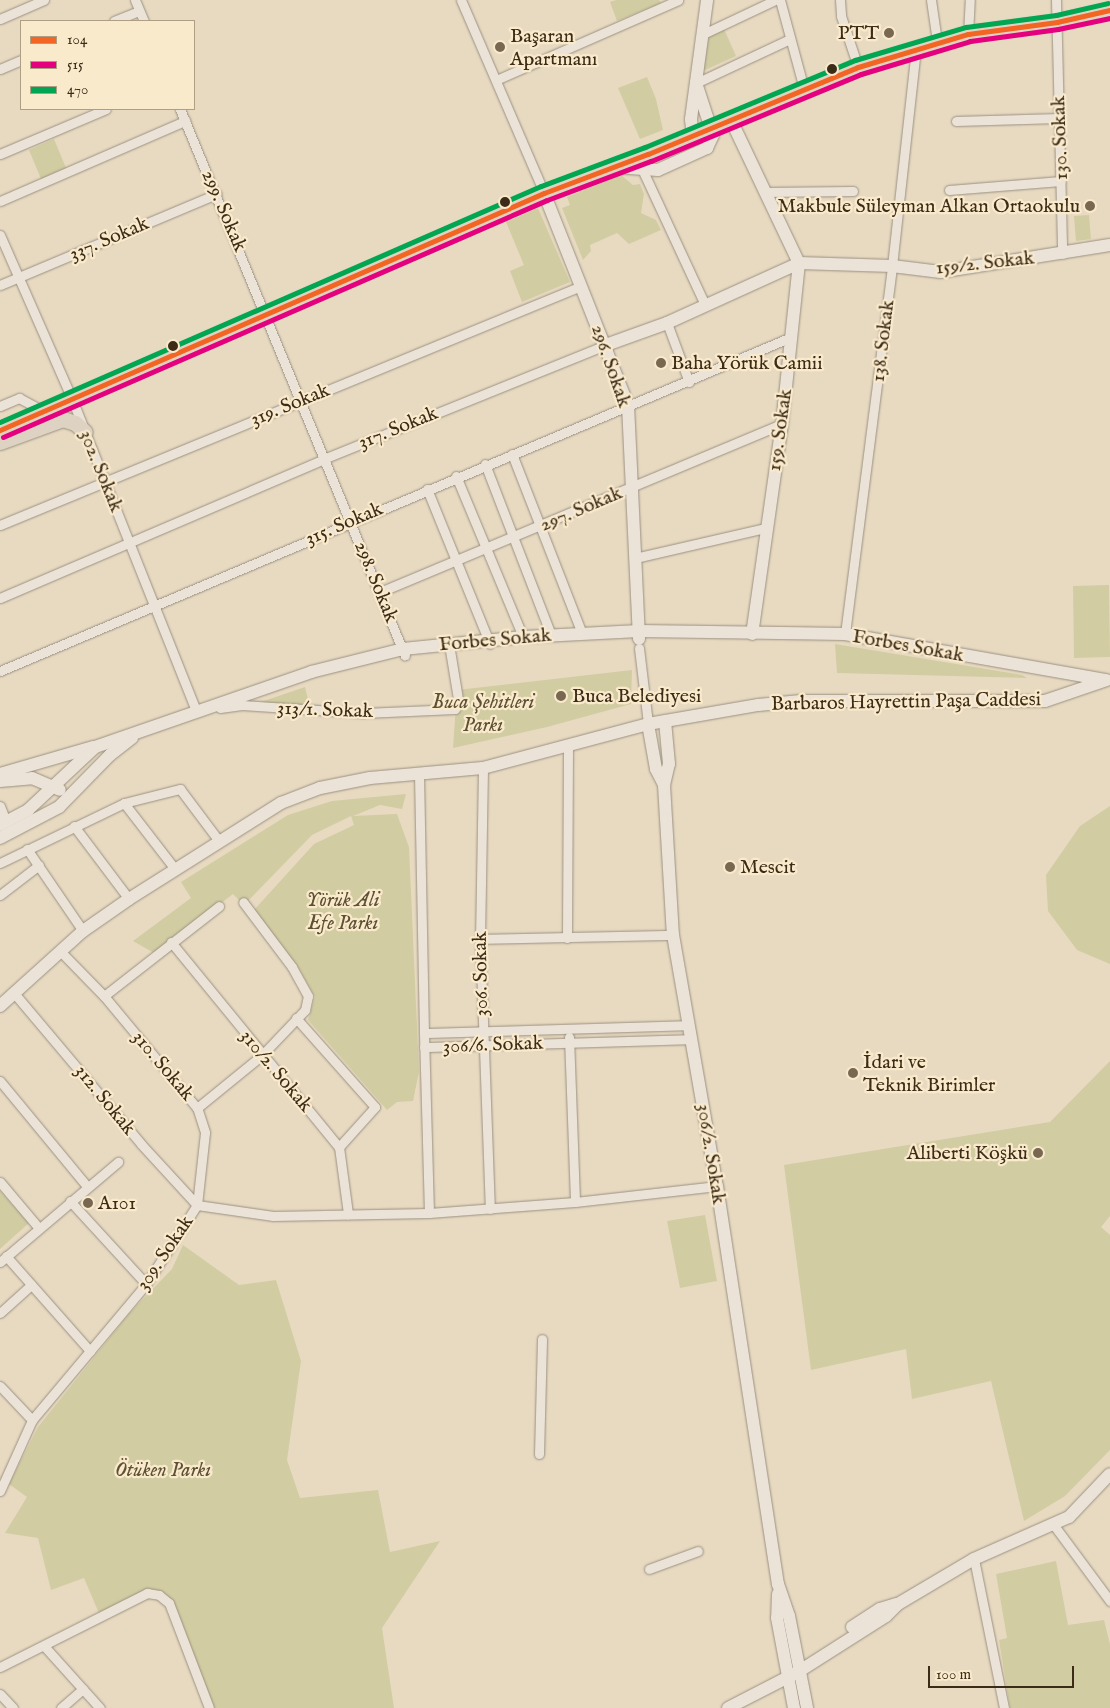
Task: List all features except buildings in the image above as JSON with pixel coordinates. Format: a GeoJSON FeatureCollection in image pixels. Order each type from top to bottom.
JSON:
{"type":"FeatureCollection","features":[{"type":"Feature","properties":{"kind":"main road"},"geometry":{"type":"LineString","coordinates":[[693,136],[690,119],[707,0]]}},
{"type":"Feature","properties":{"kind":"main road"},"geometry":{"type":"LineString","coordinates":[[0,430],[544,192],[615,167],[693,136],[858,67],[916,47],[968,34],[1057,22],[1110,10]]}},
{"type":"Feature","properties":{"kind":"main road"},"geometry":{"type":"LineString","coordinates":[[615,167],[658,170],[707,148],[713,135],[696,83]]}},
{"type":"Feature","properties":{"kind":"main road"},"geometry":{"type":"LineString","coordinates":[[731,120],[799,263]]}},
{"type":"Feature","properties":{"kind":"main road","name":"296. Sokak"},"geometry":{"type":"LineString","coordinates":[[544,192],[606,345],[628,405],[634,486],[639,639]]}},
{"type":"Feature","properties":{"kind":"main road","name":"159/2. Sokak"},"geometry":{"type":"LineString","coordinates":[[799,263],[892,266],[941,272],[1110,245]]}},
{"type":"Feature","properties":{"kind":"main road","name":"317. Sokak"},"geometry":{"type":"LineString","coordinates":[[606,345],[667,323],[799,263]]}},
{"type":"Feature","properties":{"kind":"main road","name":"159. Sokak"},"geometry":{"type":"LineString","coordinates":[[752,634],[765,528],[782,424],[799,263]]}},
{"type":"Feature","properties":{"kind":"main road"},"geometry":{"type":"LineString","coordinates":[[0,442],[63,420],[75,423],[85,432]]}},
{"type":"Feature","properties":{"kind":"main road","name":"Forbes Sokak"},"geometry":{"type":"LineString","coordinates":[[404,653],[450,650],[523,637],[551,635],[582,634],[639,639]]}},
{"type":"Feature","properties":{"kind":"main road","name":"Forbes Sokak"},"geometry":{"type":"LineString","coordinates":[[0,774],[141,732],[196,710],[287,683],[312,672],[404,653],[490,643],[708,635],[845,634],[1108,680]]}},
{"type":"Feature","properties":{"kind":"main road","name":"Barbaros Hayrettin Paşa Caddesi"},"geometry":{"type":"LineString","coordinates":[[0,1006],[83,931],[129,899],[280,803],[320,788],[418,774],[483,768],[568,748],[648,724],[801,701],[1045,701],[1108,680]]}},
{"type":"Feature","properties":{"kind":"main road"},"geometry":{"type":"LineString","coordinates":[[664,786],[669,764],[665,721]]}},
{"type":"Feature","properties":{"kind":"main road","name":"306/2. Sokak"},"geometry":{"type":"LineString","coordinates":[[648,724],[656,768],[664,786],[673,935],[716,1186],[778,1584],[788,1616],[792,1672]]}},
{"type":"Feature","properties":{"kind":"main road"},"geometry":{"type":"LineString","coordinates":[[0,838],[59,806],[74,794],[110,755],[141,732]]}},
{"type":"Feature","properties":{"kind":"main road","name":"Forbes Sokak"},"geometry":{"type":"LineString","coordinates":[[3,823],[28,810],[95,747]]}},
{"type":"Feature","properties":{"kind":"main road"},"geometry":{"type":"LineString","coordinates":[[40,762],[58,783],[74,794]]}},
{"type":"Feature","properties":{"kind":"main road"},"geometry":{"type":"LineString","coordinates":[[0,781],[32,778],[58,783]]}},
{"type":"Feature","properties":{"kind":"main road"},"geometry":{"type":"LineString","coordinates":[[728,1708],[792,1672],[880,1609],[898,1604],[974,1559],[1069,1517],[1110,1474]]}},
{"type":"Feature","properties":{"kind":"main road"},"geometry":{"type":"LineString","coordinates":[[719,1708],[724,1702],[792,1672]]}},
{"type":"Feature","properties":{"kind":"main road"},"geometry":{"type":"LineString","coordinates":[[792,1672],[794,1708]]}},
{"type":"Feature","properties":{"kind":"main road"},"geometry":{"type":"LineString","coordinates":[[792,1672],[807,1708]]}},
{"type":"Feature","properties":{"kind":"street"},"geometry":{"type":"LineString","coordinates":[[0,19],[44,0]]}},
{"type":"Feature","properties":{"kind":"street"},"geometry":{"type":"LineString","coordinates":[[134,0],[144,20]]}},
{"type":"Feature","properties":{"kind":"street"},"geometry":{"type":"LineString","coordinates":[[461,0],[544,192]]}},
{"type":"Feature","properties":{"kind":"street"},"geometry":{"type":"LineString","coordinates":[[496,80],[678,0]]}},
{"type":"Feature","properties":{"kind":"street"},"geometry":{"type":"LineString","coordinates":[[701,35],[775,0]]}},
{"type":"Feature","properties":{"kind":"street"},"geometry":{"type":"LineString","coordinates":[[780,0],[788,23],[790,40],[804,89]]}},
{"type":"Feature","properties":{"kind":"street"},"geometry":{"type":"LineString","coordinates":[[840,0],[841,16],[858,67]]}},
{"type":"Feature","properties":{"kind":"street"},"geometry":{"type":"LineString","coordinates":[[931,0],[938,41]]}},
{"type":"Feature","properties":{"kind":"street"},"geometry":{"type":"LineString","coordinates":[[968,34],[970,0]]}},
{"type":"Feature","properties":{"kind":"street","name":"130. Sokak"},"geometry":{"type":"LineString","coordinates":[[1056,0],[1062,254]]}},
{"type":"Feature","properties":{"kind":"street"},"geometry":{"type":"LineString","coordinates":[[116,20],[139,11]]}},
{"type":"Feature","properties":{"kind":"street"},"geometry":{"type":"LineString","coordinates":[[696,83],[790,40]]}},
{"type":"Feature","properties":{"kind":"street","name":"138. Sokak"},"geometry":{"type":"LineString","coordinates":[[845,634],[892,266],[916,47]]}},
{"type":"Feature","properties":{"kind":"street"},"geometry":{"type":"LineString","coordinates":[[0,69],[20,60]]}},
{"type":"Feature","properties":{"kind":"street"},"geometry":{"type":"LineString","coordinates":[[0,154],[104,110]]}},
{"type":"Feature","properties":{"kind":"street","name":"299. Sokak"},"geometry":{"type":"LineString","coordinates":[[180,110],[266,314]]}},
{"type":"Feature","properties":{"kind":"street"},"geometry":{"type":"LineString","coordinates":[[956,121],[1059,118]]}},
{"type":"Feature","properties":{"kind":"street"},"geometry":{"type":"LineString","coordinates":[[0,201],[185,121]]}},
{"type":"Feature","properties":{"kind":"street"},"geometry":{"type":"LineString","coordinates":[[642,170],[705,305]]}},
{"type":"Feature","properties":{"kind":"street"},"geometry":{"type":"LineString","coordinates":[[949,190],[1061,181]]}},
{"type":"Feature","properties":{"kind":"street"},"geometry":{"type":"LineString","coordinates":[[764,192],[853,191]]}},
{"type":"Feature","properties":{"kind":"street","name":"337. Sokak"},"geometry":{"type":"LineString","coordinates":[[0,285],[217,194]]}},
{"type":"Feature","properties":{"kind":"street","name":"302. Sokak"},"geometry":{"type":"LineString","coordinates":[[0,235],[72,399],[103,481],[156,605],[196,710]]}},
{"type":"Feature","properties":{"kind":"street","name":"319. Sokak"},"geometry":{"type":"LineString","coordinates":[[0,525],[103,481],[581,286]]}},
{"type":"Feature","properties":{"kind":"street","name":"298. Sokak"},"geometry":{"type":"LineString","coordinates":[[266,314],[404,653]]}},
{"type":"Feature","properties":{"kind":"street"},"geometry":{"type":"LineString","coordinates":[[667,323],[689,382]]}},
{"type":"Feature","properties":{"kind":"street","name":"315. Sokak"},"geometry":{"type":"LineString","coordinates":[[0,671],[351,520],[628,405],[689,382],[791,337]]}},
{"type":"Feature","properties":{"kind":"street","name":"317. Sokak"},"geometry":{"type":"LineString","coordinates":[[0,598],[326,458],[606,345]]}},
{"type":"Feature","properties":{"kind":"street"},"geometry":{"type":"LineString","coordinates":[[0,406],[19,398],[44,412]]}},
{"type":"Feature","properties":{"kind":"street"},"geometry":{"type":"LineString","coordinates":[[63,420],[72,399]]}},
{"type":"Feature","properties":{"kind":"street","name":"297. Sokak"},"geometry":{"type":"LineString","coordinates":[[380,592],[782,424]]}},
{"type":"Feature","properties":{"kind":"street"},"geometry":{"type":"LineString","coordinates":[[512,454],[582,634]]}},
{"type":"Feature","properties":{"kind":"street"},"geometry":{"type":"LineString","coordinates":[[485,464],[551,635]]}},
{"type":"Feature","properties":{"kind":"street"},"geometry":{"type":"LineString","coordinates":[[456,476],[523,637]]}},
{"type":"Feature","properties":{"kind":"street"},"geometry":{"type":"LineString","coordinates":[[427,489],[490,643]]}},
{"type":"Feature","properties":{"kind":"street"},"geometry":{"type":"LineString","coordinates":[[635,558],[765,528]]}},
{"type":"Feature","properties":{"kind":"street"},"geometry":{"type":"LineString","coordinates":[[639,639],[648,724]]}},
{"type":"Feature","properties":{"kind":"street","name":"313/1. Sokak"},"geometry":{"type":"LineString","coordinates":[[196,710],[242,705],[364,713],[455,709],[458,699],[450,650]]}},
{"type":"Feature","properties":{"kind":"street"},"geometry":{"type":"LineString","coordinates":[[567,938],[568,748]]}},
{"type":"Feature","properties":{"kind":"street","name":"306. Sokak"},"geometry":{"type":"LineString","coordinates":[[483,768],[480,939],[490,1209]]}},
{"type":"Feature","properties":{"kind":"street"},"geometry":{"type":"LineString","coordinates":[[418,774],[424,1033]]}},
{"type":"Feature","properties":{"kind":"street"},"geometry":{"type":"LineString","coordinates":[[0,863],[124,803],[180,789],[219,841]]}},
{"type":"Feature","properties":{"kind":"street"},"geometry":{"type":"LineString","coordinates":[[124,803],[175,869]]}},
{"type":"Feature","properties":{"kind":"street"},"geometry":{"type":"LineString","coordinates":[[0,806],[3,823]]}},
{"type":"Feature","properties":{"kind":"street"},"geometry":{"type":"LineString","coordinates":[[74,826],[129,899]]}},
{"type":"Feature","properties":{"kind":"street"},"geometry":{"type":"LineString","coordinates":[[27,849],[83,931]]}},
{"type":"Feature","properties":{"kind":"street"},"geometry":{"type":"LineString","coordinates":[[0,894],[39,865]]}},
{"type":"Feature","properties":{"kind":"street"},"geometry":{"type":"LineString","coordinates":[[198,1108],[262,1055],[305,1010],[308,996],[292,967],[243,902]]}},
{"type":"Feature","properties":{"kind":"street"},"geometry":{"type":"LineString","coordinates":[[104,996],[219,906]]}},
{"type":"Feature","properties":{"kind":"street"},"geometry":{"type":"LineString","coordinates":[[480,939],[673,935]]}},
{"type":"Feature","properties":{"kind":"street","name":"310/2. Sokak"},"geometry":{"type":"LineString","coordinates":[[171,942],[262,1055],[339,1146]]}},
{"type":"Feature","properties":{"kind":"street","name":"310. Sokak"},"geometry":{"type":"LineString","coordinates":[[61,952],[104,996],[198,1108],[205,1132],[197,1204]]}},
{"type":"Feature","properties":{"kind":"street","name":"312. Sokak"},"geometry":{"type":"LineString","coordinates":[[14,993],[141,1144],[197,1204]]}},
{"type":"Feature","properties":{"kind":"street"},"geometry":{"type":"LineString","coordinates":[[296,1018],[374,1107],[339,1146],[348,1214]]}},
{"type":"Feature","properties":{"kind":"street","name":"306/6. Sokak"},"geometry":{"type":"LineString","coordinates":[[689,1025],[424,1033],[424,1047],[691,1039]]}},
{"type":"Feature","properties":{"kind":"street"},"geometry":{"type":"LineString","coordinates":[[569,1029],[574,1202]]}},
{"type":"Feature","properties":{"kind":"street"},"geometry":{"type":"LineString","coordinates":[[424,1047],[430,1213]]}},
{"type":"Feature","properties":{"kind":"street"},"geometry":{"type":"LineString","coordinates":[[0,1081],[88,1186]]}},
{"type":"Feature","properties":{"kind":"street"},"geometry":{"type":"LineString","coordinates":[[90,1351],[31,1285],[3,1259],[38,1227],[118,1162]]}},
{"type":"Feature","properties":{"kind":"street"},"geometry":{"type":"LineString","coordinates":[[0,1182],[38,1227]]}},
{"type":"Feature","properties":{"kind":"street","name":"309. Sokak"},"geometry":{"type":"LineString","coordinates":[[0,1491],[32,1420],[146,1284],[197,1204],[273,1216],[430,1213],[574,1202],[716,1186]]}},
{"type":"Feature","properties":{"kind":"street"},"geometry":{"type":"LineString","coordinates":[[70,1201],[146,1284]]}},
{"type":"Feature","properties":{"kind":"street"},"geometry":{"type":"LineString","coordinates":[[0,1313],[31,1285]]}},
{"type":"Feature","properties":{"kind":"street"},"geometry":{"type":"LineString","coordinates":[[539,1454],[542,1339]]}},
{"type":"Feature","properties":{"kind":"street"},"geometry":{"type":"LineString","coordinates":[[0,1386],[32,1420]]}},
{"type":"Feature","properties":{"kind":"street"},"geometry":{"type":"LineString","coordinates":[[1053,1524],[1110,1601]]}},
{"type":"Feature","properties":{"kind":"street"},"geometry":{"type":"LineString","coordinates":[[649,1569],[698,1551]]}},
{"type":"Feature","properties":{"kind":"street"},"geometry":{"type":"LineString","coordinates":[[974,1559],[1004,1708]]}},
{"type":"Feature","properties":{"kind":"street"},"geometry":{"type":"LineString","coordinates":[[0,1668],[45,1647],[147,1593],[159,1595],[169,1603],[209,1708]]}},
{"type":"Feature","properties":{"kind":"street"},"geometry":{"type":"LineString","coordinates":[[45,1647],[100,1708]]}},
{"type":"Feature","properties":{"kind":"street"},"geometry":{"type":"LineString","coordinates":[[61,1708],[83,1689]]}},
{"type":"Feature","properties":{"kind":"street"},"geometry":{"type":"LineString","coordinates":[[0,1694],[13,1708]]}},
{"type":"Feature","properties":{"kind":"green space"},"geometry":{"type":"Polygon","coordinates":[[[616,0],[659,0],[661,3],[617,21],[610,2],[616,0]]]}},
{"type":"Feature","properties":{"kind":"green space"},"geometry":{"type":"Polygon","coordinates":[[[724,29],[736,56],[703,71],[708,37],[724,29]]]}},
{"type":"Feature","properties":{"kind":"green space"},"geometry":{"type":"Polygon","coordinates":[[[647,77],[656,99],[663,130],[640,139],[618,88],[647,77]]]}},
{"type":"Feature","properties":{"kind":"green space"},"geometry":{"type":"Polygon","coordinates":[[[54,139],[66,168],[41,179],[29,150],[54,139]]]}},
{"type":"Feature","properties":{"kind":"green space"},"geometry":{"type":"Polygon","coordinates":[[[621,175],[633,185],[640,184],[644,194],[641,213],[656,220],[661,230],[629,244],[617,233],[590,245],[591,251],[583,260],[562,208],[570,205],[567,197],[621,175]]]}},
{"type":"Feature","properties":{"kind":"green space"},"geometry":{"type":"Polygon","coordinates":[[[538,208],[570,282],[522,302],[510,271],[524,265],[506,222],[538,208]]]}},
{"type":"Feature","properties":{"kind":"green space"},"geometry":{"type":"Polygon","coordinates":[[[1089,215],[1091,239],[1076,241],[1074,216],[1089,215]]]}},
{"type":"Feature","properties":{"kind":"green space"},"geometry":{"type":"Polygon","coordinates":[[[1109,585],[1110,657],[1074,658],[1073,586],[1109,585]]]}},
{"type":"Feature","properties":{"kind":"green space"},"geometry":{"type":"Polygon","coordinates":[[[835,644],[1022,675],[1027,678],[837,673],[835,644]]]}},
{"type":"Feature","properties":{"kind":"green space","name":"Buca Şehitleri Parkı"},"geometry":{"type":"Polygon","coordinates":[[[632,670],[631,704],[547,727],[453,748],[457,690],[632,670]]]}},
{"type":"Feature","properties":{"kind":"green space"},"geometry":{"type":"Polygon","coordinates":[[[305,687],[310,708],[258,703],[305,687]]]}},
{"type":"Feature","properties":{"kind":"green space","name":"Yörük Ali Efe Parkı"},"geometry":{"type":"Polygon","coordinates":[[[406,794],[402,809],[380,805],[353,816],[397,814],[409,847],[419,1072],[413,1101],[397,1102],[387,1110],[308,1020],[315,997],[297,965],[253,911],[314,844],[354,825],[351,816],[312,835],[244,905],[233,894],[156,954],[133,941],[191,898],[181,882],[288,815],[332,801],[406,794]]]}},
{"type":"Feature","properties":{"kind":"green space"},"geometry":{"type":"Polygon","coordinates":[[[1110,806],[1110,964],[1077,950],[1048,911],[1046,875],[1080,826],[1110,806]]]}},
{"type":"Feature","properties":{"kind":"green space"},"geometry":{"type":"Polygon","coordinates":[[[1110,1061],[1110,1216],[1101,1227],[1110,1235],[1110,1450],[1065,1496],[1024,1521],[991,1381],[912,1399],[906,1349],[811,1370],[784,1165],[1050,1122],[1110,1061]]]}},
{"type":"Feature","properties":{"kind":"green space"},"geometry":{"type":"Polygon","coordinates":[[[0,1191],[29,1223],[0,1249],[0,1191]]]}},
{"type":"Feature","properties":{"kind":"green space"},"geometry":{"type":"Polygon","coordinates":[[[705,1215],[717,1281],[680,1288],[667,1221],[705,1215]]]}},
{"type":"Feature","properties":{"kind":"green space","name":"Ötüken Parkı"},"geometry":{"type":"Polygon","coordinates":[[[183,1245],[239,1285],[276,1280],[301,1361],[287,1460],[300,1498],[378,1490],[390,1552],[440,1541],[382,1628],[394,1708],[209,1708],[169,1603],[147,1593],[101,1618],[84,1578],[51,1590],[38,1538],[5,1533],[27,1497],[9,1484],[38,1427],[128,1315],[172,1269],[183,1245]]]}},
{"type":"Feature","properties":{"kind":"green space"},"geometry":{"type":"Polygon","coordinates":[[[1056,1561],[1068,1625],[1104,1620],[1110,1644],[1110,1708],[1010,1708],[999,1640],[1007,1638],[996,1574],[1056,1561]]]}},
{"type":"Feature","properties":{"kind":"transit line","name":"470"},"geometry":{"type":"LineString","coordinates":[[0,422],[541,186],[645,147],[855,60],[966,27],[1056,15],[1108,3]]}},
{"type":"Feature","properties":{"kind":"transit line","name":"104"},"geometry":{"type":"LineString","coordinates":[[0,430],[544,193],[648,154],[858,67],[968,34],[1057,22],[1110,10]]}},
{"type":"Feature","properties":{"kind":"transit line","name":"515"},"geometry":{"type":"LineString","coordinates":[[3,437],[547,200],[651,161],[861,74],[970,41],[1058,29],[1110,18]]}},
{"type":"Feature","properties":{"kind":"place","name":"PTT"},"geometry":{"type":"Point","coordinates":[889,33]}},
{"type":"Feature","properties":{"kind":"place","name":"Başaran Apartmanı"},"geometry":{"type":"Point","coordinates":[500,47]}},
{"type":"Feature","properties":{"kind":"place","name":"Makbule Süleyman Alkan Ortaokulu"},"geometry":{"type":"Point","coordinates":[1090,206]}},
{"type":"Feature","properties":{"kind":"place","name":"Baha Yörük Camii"},"geometry":{"type":"Point","coordinates":[661,363]}},
{"type":"Feature","properties":{"kind":"place","name":"Buca Belediyesi"},"geometry":{"type":"Point","coordinates":[561,696]}},
{"type":"Feature","properties":{"kind":"place","name":"Mescit"},"geometry":{"type":"Point","coordinates":[730,867]}},
{"type":"Feature","properties":{"kind":"place","name":"İdari ve Teknik Birimler"},"geometry":{"type":"Point","coordinates":[853,1073]}},
{"type":"Feature","properties":{"kind":"place","name":"Aliberti Köşkü"},"geometry":{"type":"Point","coordinates":[1038,1153]}},
{"type":"Feature","properties":{"kind":"place","name":"A101"},"geometry":{"type":"Point","coordinates":[88,1203]}}]}
